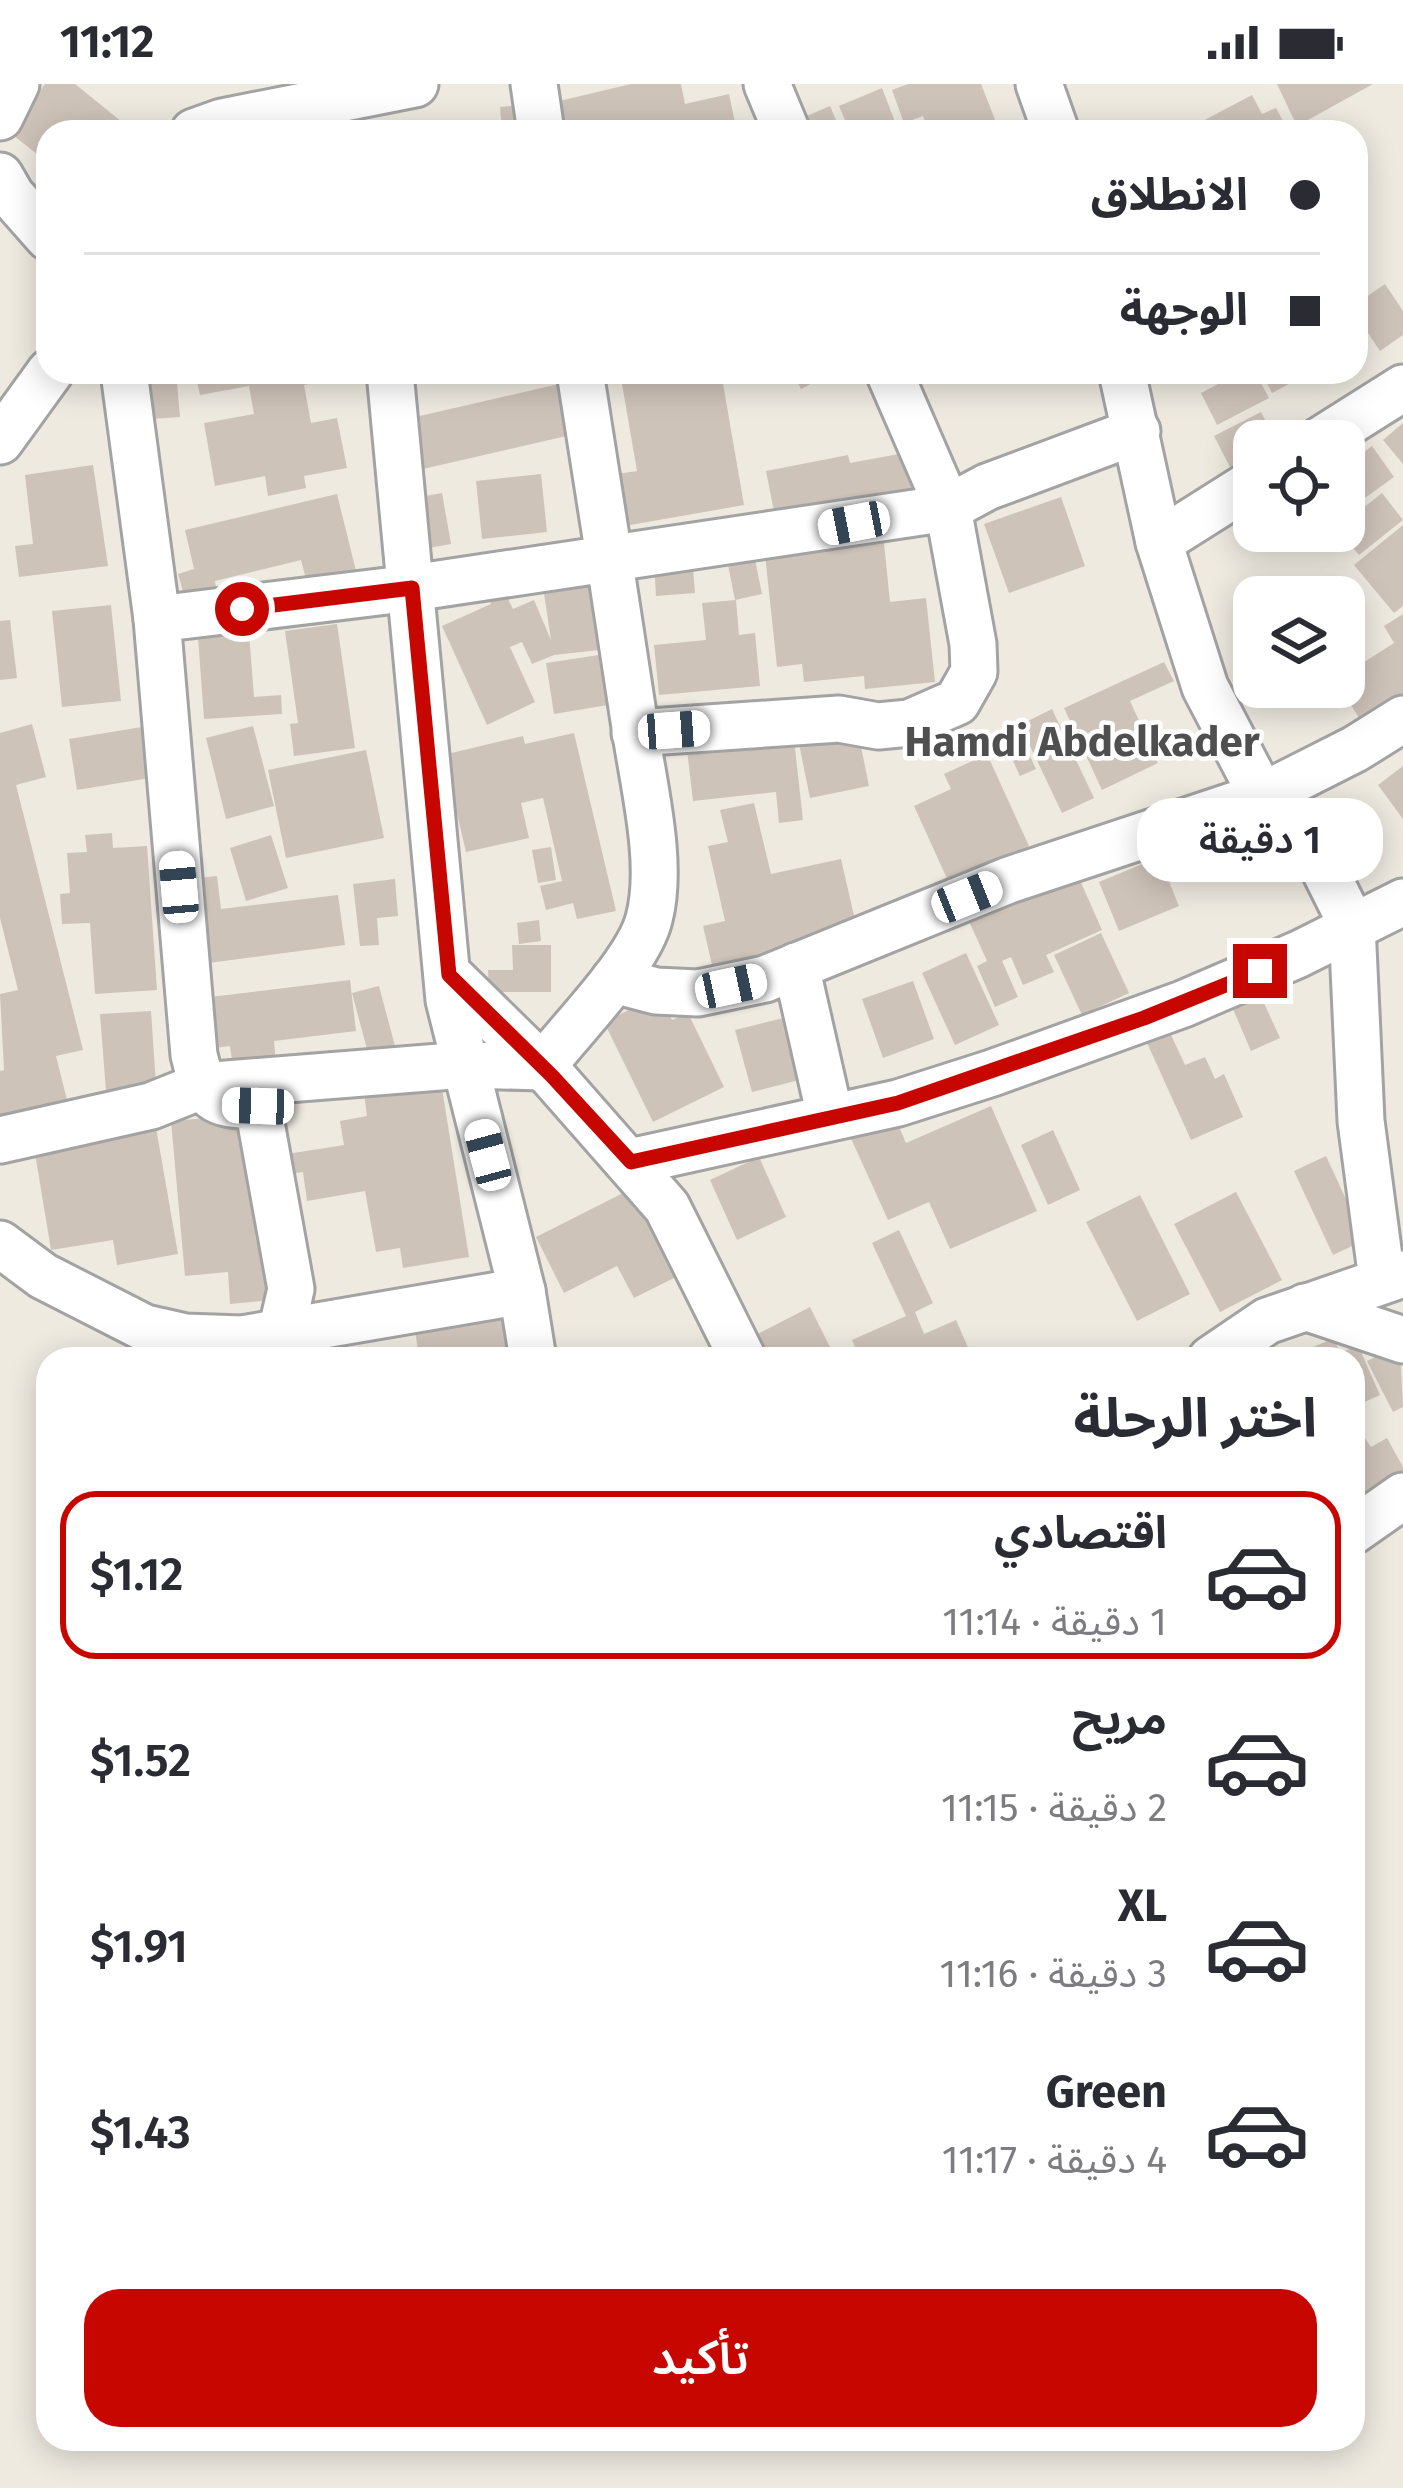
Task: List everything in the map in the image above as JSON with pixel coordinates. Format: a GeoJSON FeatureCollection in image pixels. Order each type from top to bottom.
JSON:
{"type":"FeatureCollection","features":[{"type":"Feature","properties":{"kind":"street"},"geometry":{"type":"LineString","coordinates":[[0,117],[16,84]]}},
{"type":"Feature","properties":{"kind":"street"},"geometry":{"type":"LineString","coordinates":[[257,120],[363,114],[415,84]]}},
{"type":"Feature","properties":{"kind":"street"},"geometry":{"type":"LineString","coordinates":[[533,84],[539,120]]}},
{"type":"Feature","properties":{"kind":"street"},"geometry":{"type":"LineString","coordinates":[[767,84],[782,120]]}},
{"type":"Feature","properties":{"kind":"street"},"geometry":{"type":"LineString","coordinates":[[1039,84],[1052,120]]}},
{"type":"Feature","properties":{"kind":"street"},"geometry":{"type":"LineString","coordinates":[[0,176],[36,223]]}},
{"type":"Feature","properties":{"kind":"street"},"geometry":{"type":"LineString","coordinates":[[0,441],[41,384]]}},
{"type":"Feature","properties":{"kind":"street"},"geometry":{"type":"LineString","coordinates":[[126,384],[157,619],[190,1021],[221,1091],[258,1106],[291,1289],[281,1332]]}},
{"type":"Feature","properties":{"kind":"street"},"geometry":{"type":"LineString","coordinates":[[391,384],[449,1000],[522,1291],[531,1347]]}},
{"type":"Feature","properties":{"kind":"street"},"geometry":{"type":"LineString","coordinates":[[542,1067],[640,943],[650,919],[653,888],[648,807],[582,384]]}},
{"type":"Feature","properties":{"kind":"street"},"geometry":{"type":"LineString","coordinates":[[635,733],[839,719],[893,725],[932,716],[957,702],[974,672],[973,644],[948,508],[894,384]]}},
{"type":"Feature","properties":{"kind":"street"},"geometry":{"type":"LineString","coordinates":[[1125,384],[1159,542],[1204,688],[1262,796],[1316,853],[1352,925],[1361,1121],[1392,1277],[1267,1321],[1229,1347]]}},
{"type":"Feature","properties":{"kind":"street"},"geometry":{"type":"LineString","coordinates":[[1352,420],[1403,388]]}},
{"type":"Feature","properties":{"kind":"street"},"geometry":{"type":"LineString","coordinates":[[157,619],[412,588],[948,508],[987,487],[1137,431]]}},
{"type":"Feature","properties":{"kind":"street"},"geometry":{"type":"LineString","coordinates":[[1159,542],[1233,495]]}},
{"type":"Feature","properties":{"kind":"street"},"geometry":{"type":"LineString","coordinates":[[614,980],[656,991],[698,993],[765,979],[1009,880],[1262,796],[1403,719]]}},
{"type":"Feature","properties":{"kind":"street"},"geometry":{"type":"LineString","coordinates":[[631,1162],[898,1103],[1140,1019],[1299,954],[1403,902]]}},
{"type":"Feature","properties":{"kind":"street"},"geometry":{"type":"LineString","coordinates":[[796,966],[830,1116]]}},
{"type":"Feature","properties":{"kind":"street"},"geometry":{"type":"LineString","coordinates":[[449,975],[631,1162],[667,1208],[737,1347]]}},
{"type":"Feature","properties":{"kind":"street"},"geometry":{"type":"LineString","coordinates":[[0,1140],[221,1091],[465,1065],[542,1067]]}},
{"type":"Feature","properties":{"kind":"street"},"geometry":{"type":"LineString","coordinates":[[0,1244],[43,1276],[145,1328],[185,1337],[242,1339],[522,1291]]}},
{"type":"Feature","properties":{"kind":"street"},"geometry":{"type":"LineString","coordinates":[[1305,1307],[1403,1340]]}},
{"type":"Feature","properties":{"kind":"street"},"geometry":{"type":"LineString","coordinates":[[1365,1523],[1403,1496]]}},
{"type":"Feature","properties":{"kind":"building"},"geometry":{"type":"Polygon","coordinates":[[[45,84],[75,84],[120,120],[36,120],[36,153],[8,131],[45,84]]]}},
{"type":"Feature","properties":{"kind":"building"},"geometry":{"type":"Polygon","coordinates":[[[631,84],[681,84],[685,104],[729,94],[734,120],[560,120],[555,102],[631,84]]]}},
{"type":"Feature","properties":{"kind":"building"},"geometry":{"type":"Polygon","coordinates":[[[908,84],[981,84],[995,120],[924,120],[923,116],[903,120],[892,90],[908,84]]]}},
{"type":"Feature","properties":{"kind":"building"},"geometry":{"type":"Polygon","coordinates":[[[1277,84],[1373,84],[1308,120],[1294,120],[1277,84]]]}},
{"type":"Feature","properties":{"kind":"building"},"geometry":{"type":"Polygon","coordinates":[[[882,88],[894,120],[845,120],[839,106],[882,88]]]}},
{"type":"Feature","properties":{"kind":"building"},"geometry":{"type":"Polygon","coordinates":[[[1252,95],[1262,114],[1276,108],[1282,120],[1205,120],[1252,95]]]}},
{"type":"Feature","properties":{"kind":"building"},"geometry":{"type":"Polygon","coordinates":[[[531,104],[532,120],[501,120],[500,107],[531,104]]]}},
{"type":"Feature","properties":{"kind":"building"},"geometry":{"type":"Polygon","coordinates":[[[830,106],[836,120],[809,120],[807,116],[830,106]]]}},
{"type":"Feature","properties":{"kind":"building"},"geometry":{"type":"Polygon","coordinates":[[[1385,284],[1403,311],[1403,335],[1380,351],[1368,333],[1368,296],[1385,284]]]}},
{"type":"Feature","properties":{"kind":"building"},"geometry":{"type":"Polygon","coordinates":[[[149,384],[177,384],[180,417],[151,419],[149,384]]]}},
{"type":"Feature","properties":{"kind":"building"},"geometry":{"type":"Polygon","coordinates":[[[198,384],[309,384],[304,385],[311,423],[337,418],[347,468],[304,476],[306,488],[268,496],[265,476],[215,486],[204,423],[254,414],[249,386],[200,395],[198,384]]]}},
{"type":"Feature","properties":{"kind":"building"},"geometry":{"type":"Polygon","coordinates":[[[563,384],[575,434],[423,469],[411,418],[563,384]]]}},
{"type":"Feature","properties":{"kind":"building"},"geometry":{"type":"Polygon","coordinates":[[[622,384],[723,384],[744,505],[619,527],[610,475],[637,471],[622,384]]]}},
{"type":"Feature","properties":{"kind":"building"},"geometry":{"type":"Polygon","coordinates":[[[1218,384],[1261,384],[1269,398],[1217,425],[1201,393],[1218,384]]]}},
{"type":"Feature","properties":{"kind":"building"},"geometry":{"type":"Polygon","coordinates":[[[1267,384],[1289,384],[1272,393],[1267,384]]]}},
{"type":"Feature","properties":{"kind":"building"},"geometry":{"type":"Polygon","coordinates":[[[1403,423],[1403,464],[1383,440],[1403,423]]]}},
{"type":"Feature","properties":{"kind":"building"},"geometry":{"type":"Polygon","coordinates":[[[1233,426],[1233,468],[1231,469],[1214,436],[1233,426]]]}},
{"type":"Feature","properties":{"kind":"building"},"geometry":{"type":"Polygon","coordinates":[[[1372,446],[1394,477],[1365,498],[1365,451],[1372,446]]]}},
{"type":"Feature","properties":{"kind":"building"},"geometry":{"type":"Polygon","coordinates":[[[915,451],[924,500],[777,527],[766,471],[848,455],[850,463],[915,451]]]}},
{"type":"Feature","properties":{"kind":"building"},"geometry":{"type":"Polygon","coordinates":[[[93,465],[108,566],[19,577],[15,546],[33,544],[25,475],[93,465]]]}},
{"type":"Feature","properties":{"kind":"building"},"geometry":{"type":"Polygon","coordinates":[[[541,474],[547,532],[482,539],[476,481],[541,474]]]}},
{"type":"Feature","properties":{"kind":"building"},"geometry":{"type":"Polygon","coordinates":[[[442,493],[451,544],[423,549],[414,498],[442,493]]]}},
{"type":"Feature","properties":{"kind":"building"},"geometry":{"type":"Polygon","coordinates":[[[1382,493],[1403,520],[1365,550],[1365,506],[1382,493]]]}},
{"type":"Feature","properties":{"kind":"building"},"geometry":{"type":"Polygon","coordinates":[[[337,494],[356,571],[307,583],[301,560],[215,581],[216,587],[184,595],[178,574],[194,569],[185,530],[337,494]]]}},
{"type":"Feature","properties":{"kind":"building"},"geometry":{"type":"Polygon","coordinates":[[[1061,497],[1085,566],[1009,593],[984,524],[1061,497]]]}},
{"type":"Feature","properties":{"kind":"building"},"geometry":{"type":"Polygon","coordinates":[[[1403,525],[1403,606],[1394,613],[1354,565],[1403,525]]]}},
{"type":"Feature","properties":{"kind":"building"},"geometry":{"type":"Polygon","coordinates":[[[883,533],[890,602],[926,598],[935,682],[865,689],[864,676],[804,682],[802,664],[777,667],[764,545],[883,533]]]}},
{"type":"Feature","properties":{"kind":"building"},"geometry":{"type":"Polygon","coordinates":[[[752,545],[762,594],[735,600],[725,550],[752,545]]]}},
{"type":"Feature","properties":{"kind":"building"},"geometry":{"type":"Polygon","coordinates":[[[692,558],[695,593],[656,596],[654,560],[692,558]]]}},
{"type":"Feature","properties":{"kind":"building"},"geometry":{"type":"Polygon","coordinates":[[[587,573],[599,650],[554,655],[532,664],[522,642],[510,647],[535,702],[487,725],[442,626],[491,604],[483,587],[499,580],[513,609],[534,600],[551,640],[542,580],[587,573]]]}},
{"type":"Feature","properties":{"kind":"building"},"geometry":{"type":"Polygon","coordinates":[[[736,600],[739,635],[755,633],[760,686],[659,695],[654,645],[706,640],[702,603],[736,600]]]}},
{"type":"Feature","properties":{"kind":"building"},"geometry":{"type":"Polygon","coordinates":[[[111,605],[121,701],[62,707],[52,611],[111,605]]]}},
{"type":"Feature","properties":{"kind":"building"},"geometry":{"type":"Polygon","coordinates":[[[1403,614],[1403,698],[1362,723],[1353,708],[1365,708],[1365,662],[1394,643],[1384,626],[1403,614]]]}},
{"type":"Feature","properties":{"kind":"building"},"geometry":{"type":"Polygon","coordinates":[[[10,620],[17,678],[0,680],[0,621],[10,620]]]}},
{"type":"Feature","properties":{"kind":"building"},"geometry":{"type":"Polygon","coordinates":[[[248,620],[254,697],[281,695],[282,714],[204,719],[197,623],[248,620]]]}},
{"type":"Feature","properties":{"kind":"building"},"geometry":{"type":"Polygon","coordinates":[[[337,624],[355,748],[294,756],[290,724],[298,723],[285,631],[337,624]]]}},
{"type":"Feature","properties":{"kind":"building"},"geometry":{"type":"Polygon","coordinates":[[[612,653],[620,703],[554,714],[546,663],[612,653]]]}},
{"type":"Feature","properties":{"kind":"building"},"geometry":{"type":"Polygon","coordinates":[[[1164,662],[1174,681],[1130,701],[1158,763],[1102,790],[1064,708],[1164,662]]]}},
{"type":"Feature","properties":{"kind":"building"},"geometry":{"type":"Polygon","coordinates":[[[1052,709],[1094,798],[1062,813],[1020,725],[1052,709]]]}},
{"type":"Feature","properties":{"kind":"building"},"geometry":{"type":"Polygon","coordinates":[[[32,724],[46,777],[16,785],[83,1050],[56,1056],[69,1108],[0,1125],[0,1071],[4,1070],[0,994],[18,990],[0,918],[0,733],[32,724]]]}},
{"type":"Feature","properties":{"kind":"building"},"geometry":{"type":"Polygon","coordinates":[[[1015,724],[1036,769],[1020,776],[999,731],[1015,724]]]}},
{"type":"Feature","properties":{"kind":"building"},"geometry":{"type":"Polygon","coordinates":[[[148,726],[156,777],[77,790],[69,739],[148,726]]]}},
{"type":"Feature","properties":{"kind":"building"},"geometry":{"type":"Polygon","coordinates":[[[253,726],[274,806],[226,819],[206,738],[253,726]]]}},
{"type":"Feature","properties":{"kind":"building"},"geometry":{"type":"Polygon","coordinates":[[[858,732],[869,786],[810,798],[799,744],[858,732]]]}},
{"type":"Feature","properties":{"kind":"building"},"geometry":{"type":"Polygon","coordinates":[[[574,733],[616,911],[577,919],[573,903],[546,910],[540,886],[562,881],[543,798],[521,803],[529,838],[466,852],[443,755],[523,736],[525,744],[574,733]]]}},
{"type":"Feature","properties":{"kind":"building"},"geometry":{"type":"Polygon","coordinates":[[[794,739],[803,820],[779,823],[776,792],[693,801],[687,750],[794,739]]]}},
{"type":"Feature","properties":{"kind":"building"},"geometry":{"type":"Polygon","coordinates":[[[366,750],[384,838],[286,858],[268,770],[366,750]]]}},
{"type":"Feature","properties":{"kind":"building"},"geometry":{"type":"Polygon","coordinates":[[[987,754],[1029,846],[949,883],[914,806],[951,789],[944,774],[987,754]]]}},
{"type":"Feature","properties":{"kind":"building"},"geometry":{"type":"Polygon","coordinates":[[[1403,766],[1403,819],[1378,785],[1403,766]]]}},
{"type":"Feature","properties":{"kind":"building"},"geometry":{"type":"Polygon","coordinates":[[[754,803],[771,874],[841,859],[858,933],[712,965],[703,926],[725,921],[708,846],[728,842],[720,810],[754,803]]]}},
{"type":"Feature","properties":{"kind":"building"},"geometry":{"type":"Polygon","coordinates":[[[112,833],[113,848],[147,846],[157,990],[95,994],[90,923],[62,924],[60,894],[70,893],[67,853],[87,852],[85,835],[112,833]]]}},
{"type":"Feature","properties":{"kind":"building"},"geometry":{"type":"Polygon","coordinates":[[[271,835],[288,888],[246,901],[230,848],[271,835]]]}},
{"type":"Feature","properties":{"kind":"building"},"geometry":{"type":"Polygon","coordinates":[[[551,847],[556,880],[538,883],[532,850],[551,847]]]}},
{"type":"Feature","properties":{"kind":"building"},"geometry":{"type":"Polygon","coordinates":[[[1225,847],[1234,864],[1204,879],[1196,862],[1225,847]]]}},
{"type":"Feature","properties":{"kind":"building"},"geometry":{"type":"Polygon","coordinates":[[[1159,857],[1179,906],[1119,931],[1099,882],[1159,857]]]}},
{"type":"Feature","properties":{"kind":"building"},"geometry":{"type":"Polygon","coordinates":[[[1071,860],[1102,930],[1046,955],[1054,972],[1023,985],[1011,957],[1002,961],[1018,997],[995,1007],[977,966],[987,961],[963,908],[1071,860]]]}},
{"type":"Feature","properties":{"kind":"building"},"geometry":{"type":"Polygon","coordinates":[[[217,876],[221,909],[338,895],[345,945],[201,964],[190,879],[217,876]]]}},
{"type":"Feature","properties":{"kind":"building"},"geometry":{"type":"Polygon","coordinates":[[[395,879],[398,916],[377,918],[379,945],[360,946],[353,884],[395,879]]]}},
{"type":"Feature","properties":{"kind":"building"},"geometry":{"type":"Polygon","coordinates":[[[539,920],[541,941],[519,944],[517,923],[539,920]]]}},
{"type":"Feature","properties":{"kind":"building"},"geometry":{"type":"Polygon","coordinates":[[[1101,933],[1129,993],[1082,1015],[1054,955],[1101,933]]]}},
{"type":"Feature","properties":{"kind":"building"},"geometry":{"type":"Polygon","coordinates":[[[512,945],[551,945],[551,992],[489,992],[488,970],[513,970],[512,945]]]}},
{"type":"Feature","properties":{"kind":"building"},"geometry":{"type":"Polygon","coordinates":[[[966,953],[999,1025],[955,1045],[922,973],[966,953]]]}},
{"type":"Feature","properties":{"kind":"building"},"geometry":{"type":"Polygon","coordinates":[[[350,980],[356,1031],[274,1041],[276,1063],[233,1068],[230,1046],[207,1049],[202,998],[350,980]]]}},
{"type":"Feature","properties":{"kind":"building"},"geometry":{"type":"Polygon","coordinates":[[[913,981],[934,1039],[883,1058],[862,999],[913,981]]]}},
{"type":"Feature","properties":{"kind":"building"},"geometry":{"type":"Polygon","coordinates":[[[379,986],[395,1046],[368,1053],[352,993],[379,986]]]}},
{"type":"Feature","properties":{"kind":"building"},"geometry":{"type":"Polygon","coordinates":[[[1258,990],[1280,1038],[1251,1051],[1230,1002],[1258,990]]]}},
{"type":"Feature","properties":{"kind":"building"},"geometry":{"type":"Polygon","coordinates":[[[664,1003],[672,1020],[688,1013],[724,1087],[653,1122],[604,1022],[639,1005],[644,1013],[664,1003]]]}},
{"type":"Feature","properties":{"kind":"building"},"geometry":{"type":"Polygon","coordinates":[[[151,1011],[157,1100],[107,1104],[100,1014],[151,1011]]]}},
{"type":"Feature","properties":{"kind":"building"},"geometry":{"type":"Polygon","coordinates":[[[796,1015],[811,1077],[752,1092],[735,1030],[796,1015]]]}},
{"type":"Feature","properties":{"kind":"building"},"geometry":{"type":"Polygon","coordinates":[[[1166,1024],[1185,1065],[1205,1057],[1215,1079],[1224,1074],[1243,1117],[1191,1140],[1143,1034],[1166,1024]]]}},
{"type":"Feature","properties":{"kind":"building"},"geometry":{"type":"Polygon","coordinates":[[[441,1082],[469,1257],[403,1268],[400,1248],[376,1252],[365,1191],[307,1201],[303,1172],[284,1175],[281,1155],[344,1145],[340,1121],[367,1116],[364,1094],[441,1082]]]}},
{"type":"Feature","properties":{"kind":"building"},"geometry":{"type":"Polygon","coordinates":[[[991,1106],[1037,1211],[950,1249],[929,1202],[888,1220],[849,1134],[894,1115],[906,1143],[991,1106]]]}},
{"type":"Feature","properties":{"kind":"building"},"geometry":{"type":"Polygon","coordinates":[[[245,1115],[256,1241],[267,1240],[272,1300],[230,1304],[228,1272],[185,1276],[171,1121],[245,1115]]]}},
{"type":"Feature","properties":{"kind":"building"},"geometry":{"type":"Polygon","coordinates":[[[155,1122],[178,1254],[117,1265],[113,1240],[51,1250],[33,1141],[155,1122]]]}},
{"type":"Feature","properties":{"kind":"building"},"geometry":{"type":"Polygon","coordinates":[[[1053,1130],[1080,1190],[1048,1205],[1021,1145],[1053,1130]]]}},
{"type":"Feature","properties":{"kind":"building"},"geometry":{"type":"Polygon","coordinates":[[[1326,1156],[1365,1240],[1333,1255],[1294,1171],[1326,1156]]]}},
{"type":"Feature","properties":{"kind":"building"},"geometry":{"type":"Polygon","coordinates":[[[759,1157],[786,1217],[737,1240],[710,1180],[759,1157]]]}},
{"type":"Feature","properties":{"kind":"building"},"geometry":{"type":"Polygon","coordinates":[[[633,1188],[678,1276],[634,1298],[617,1266],[564,1293],[536,1237],[633,1188]]]}},
{"type":"Feature","properties":{"kind":"building"},"geometry":{"type":"Polygon","coordinates":[[[1236,1192],[1282,1280],[1220,1312],[1174,1224],[1236,1192]]]}},
{"type":"Feature","properties":{"kind":"building"},"geometry":{"type":"Polygon","coordinates":[[[1140,1195],[1190,1294],[1137,1321],[1086,1222],[1140,1195]]]}},
{"type":"Feature","properties":{"kind":"building"},"geometry":{"type":"Polygon","coordinates":[[[899,1230],[933,1303],[915,1312],[924,1334],[956,1320],[968,1347],[855,1347],[852,1340],[906,1316],[872,1243],[899,1230]]]}},
{"type":"Feature","properties":{"kind":"building"},"geometry":{"type":"Polygon","coordinates":[[[810,1307],[830,1347],[760,1347],[754,1336],[810,1307]]]}},
{"type":"Feature","properties":{"kind":"building"},"geometry":{"type":"Polygon","coordinates":[[[508,1315],[512,1347],[417,1347],[415,1329],[508,1315]]]}},
{"type":"Feature","properties":{"kind":"building"},"geometry":{"type":"Polygon","coordinates":[[[1334,1338],[1338,1347],[1313,1347],[1334,1338]]]}},
{"type":"Feature","properties":{"kind":"building"},"geometry":{"type":"Polygon","coordinates":[[[1400,1345],[1403,1407],[1393,1412],[1367,1361],[1400,1345]]]}},
{"type":"Feature","properties":{"kind":"building"},"geometry":{"type":"Polygon","coordinates":[[[1365,1361],[1380,1395],[1365,1402],[1365,1361]]]}},
{"type":"Feature","properties":{"kind":"building"},"geometry":{"type":"Polygon","coordinates":[[[1365,1438],[1371,1447],[1387,1438],[1403,1467],[1403,1482],[1365,1504],[1365,1438]]]}},
{"type":"Feature","properties":{"kind":"district","name":"Hamdi Abdelkader"},"geometry":{"type":"Point","coordinates":[1082,741]}},
{"type":"Feature","properties":{"kind":"route"},"geometry":{"type":"LineString","coordinates":[[242,609],[412,588],[449,975],[631,1162],[898,1103],[1183,1004],[1260,971]]}}]}
